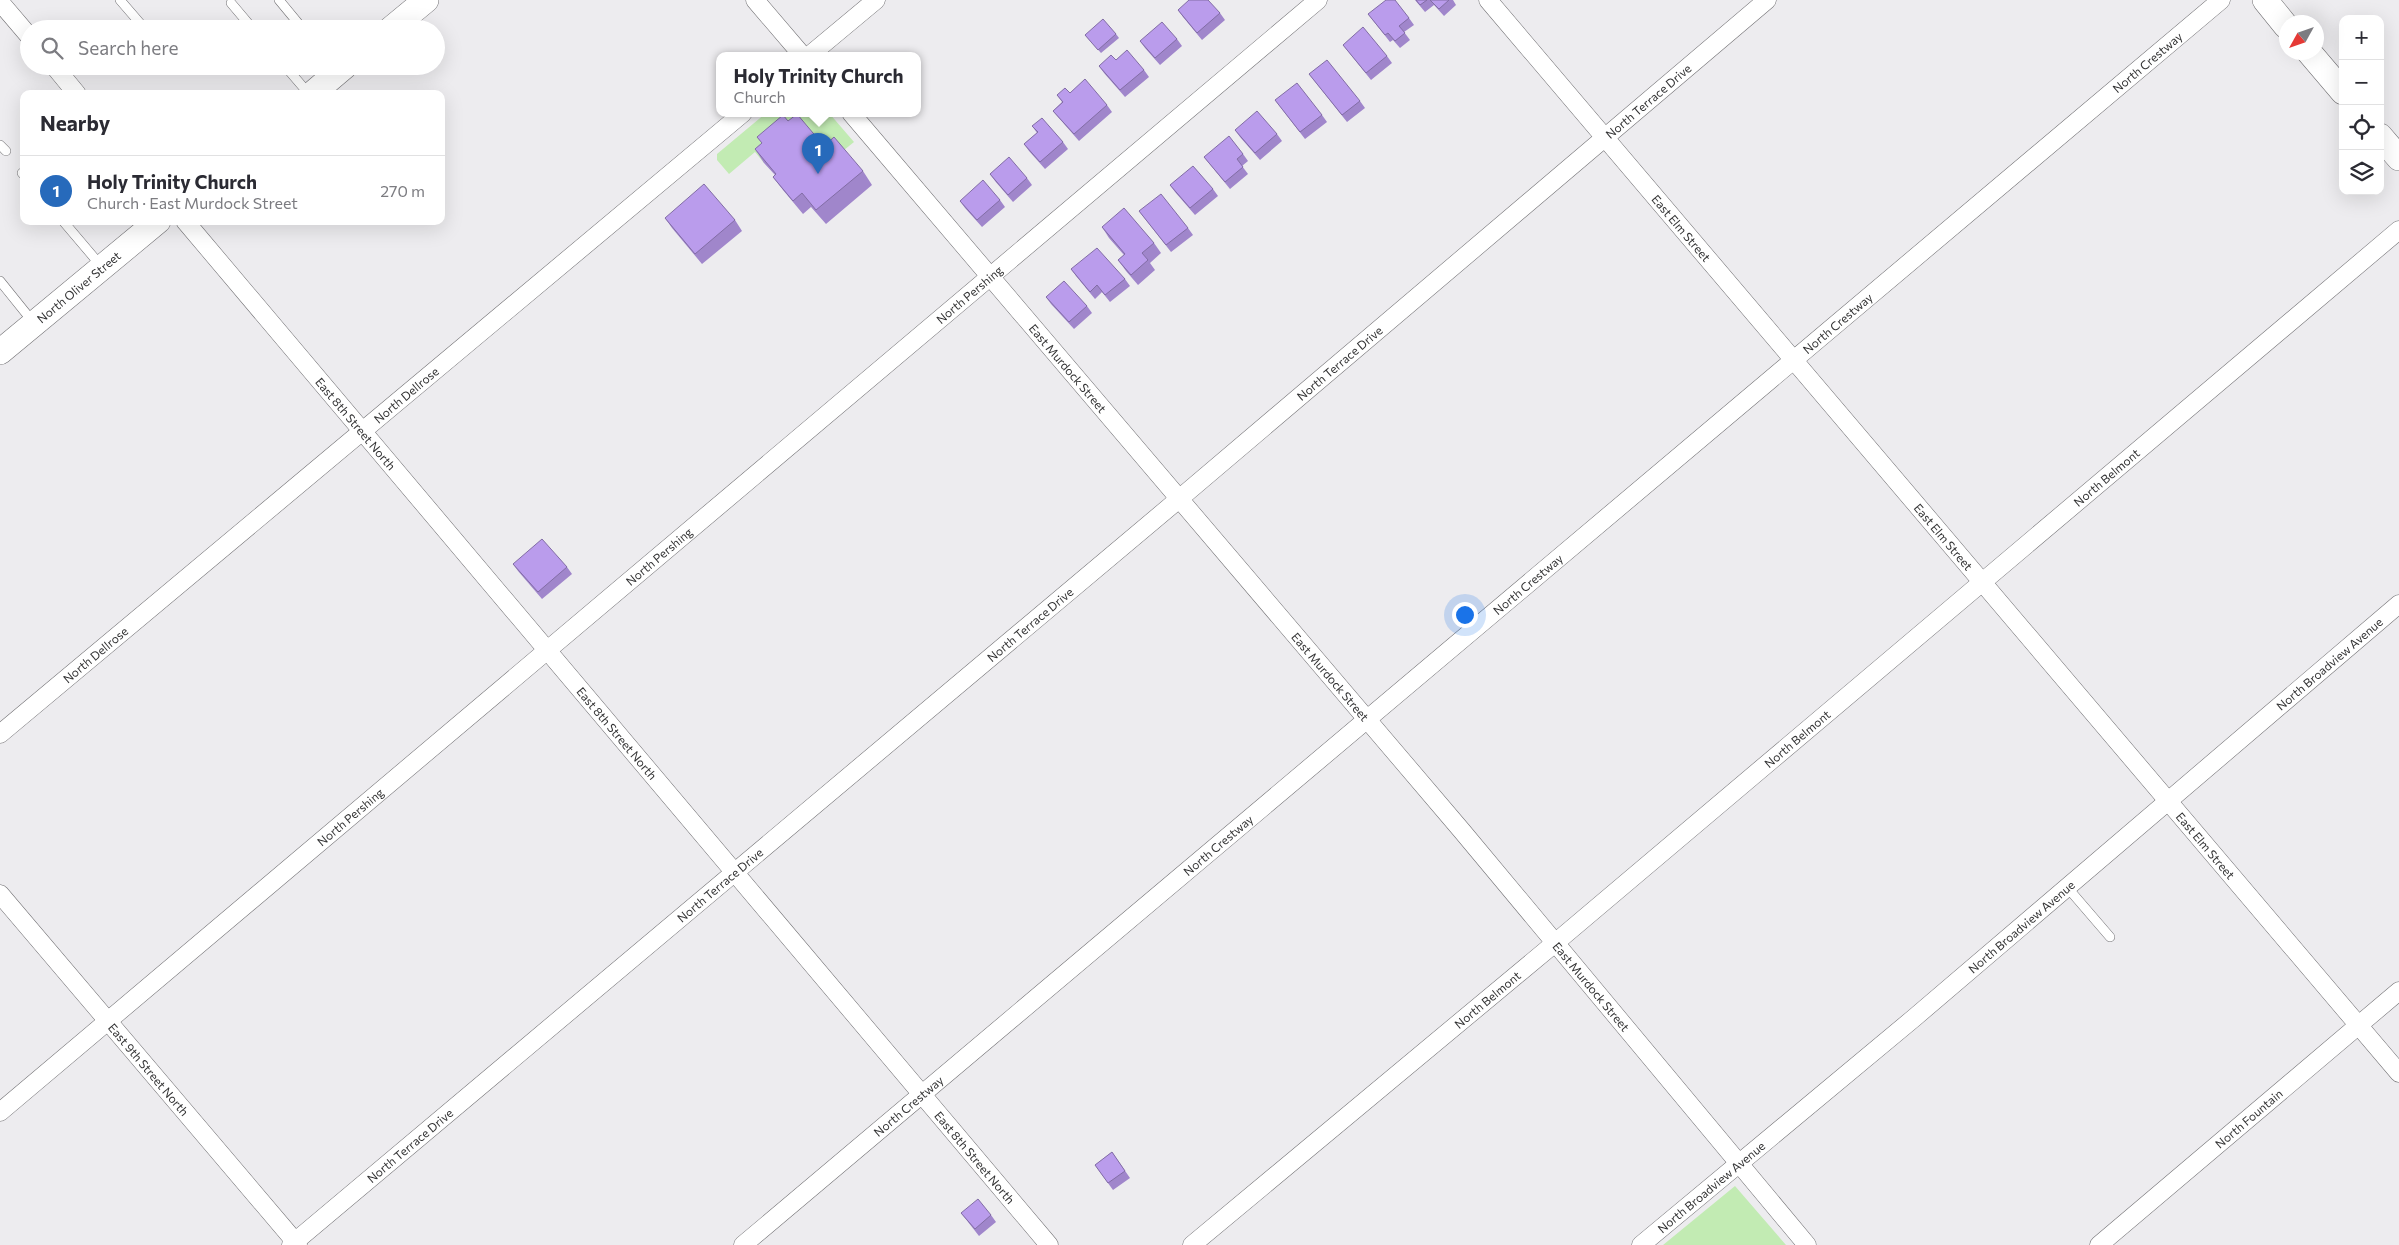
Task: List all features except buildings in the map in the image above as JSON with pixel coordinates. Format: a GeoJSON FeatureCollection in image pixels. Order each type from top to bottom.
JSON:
{"type":"FeatureCollection","features":[{"type":"Feature","properties":{"kind":"main road"},"geometry":{"type":"LineString","coordinates":[[402,20],[426,0]]}},
{"type":"Feature","properties":{"kind":"main road"},"geometry":{"type":"LineString","coordinates":[[2265,0],[2279,17]]}},
{"type":"Feature","properties":{"kind":"main road"},"geometry":{"type":"LineString","coordinates":[[2316,60],[2339,87]]}},
{"type":"Feature","properties":{"kind":"main road"},"geometry":{"type":"LineString","coordinates":[[315,90],[332,75]]}},
{"type":"Feature","properties":{"kind":"main road"},"geometry":{"type":"LineString","coordinates":[[2384,141],[2399,158]]}},
{"type":"Feature","properties":{"kind":"main road","name":"North Oliver Street"},"geometry":{"type":"LineString","coordinates":[[2,345],[34,323],[153,225]]}},
{"type":"Feature","properties":{"kind":"street"},"geometry":{"type":"LineString","coordinates":[[755,0],[799,52]]}},
{"type":"Feature","properties":{"kind":"street"},"geometry":{"type":"LineString","coordinates":[[814,52],[876,0]]}},
{"type":"Feature","properties":{"kind":"street","name":"North Pershing"},"geometry":{"type":"LineString","coordinates":[[0,1112],[1318,0]]}},
{"type":"Feature","properties":{"kind":"street","name":"East Elm Street"},"geometry":{"type":"LineString","coordinates":[[1488,0],[2399,1073]]}},
{"type":"Feature","properties":{"kind":"street","name":"North Terrace Drive"},"geometry":{"type":"LineString","coordinates":[[295,1244],[735,871],[1179,499],[1767,0]]}},
{"type":"Feature","properties":{"kind":"street","name":"North Crestway"},"geometry":{"type":"LineString","coordinates":[[743,1245],[2221,0]]}},
{"type":"Feature","properties":{"kind":"street"},"geometry":{"type":"LineString","coordinates":[[0,2],[20,25]]}},
{"type":"Feature","properties":{"kind":"street"},"geometry":{"type":"LineString","coordinates":[[61,75],[74,90]]}},
{"type":"Feature","properties":{"kind":"street","name":"North Dellrose"},"geometry":{"type":"LineString","coordinates":[[0,734],[738,117]]}},
{"type":"Feature","properties":{"kind":"street","name":"East Murdock Street"},"geometry":{"type":"LineString","coordinates":[[854,117],[1555,943],[1737,1164],[1807,1245]]}},
{"type":"Feature","properties":{"kind":"street","name":"East 8th Street North"},"geometry":{"type":"LineString","coordinates":[[188,225],[1049,1245]]}},
{"type":"Feature","properties":{"kind":"street","name":"North Belmont"},"geometry":{"type":"LineString","coordinates":[[1192,1245],[1555,943],[2399,230]]}},
{"type":"Feature","properties":{"kind":"street","name":"North Broadview Avenue"},"geometry":{"type":"LineString","coordinates":[[1641,1245],[1914,1018],[2168,799],[2399,604]]}},
{"type":"Feature","properties":{"kind":"street","name":"East 9th Street North"},"geometry":{"type":"LineString","coordinates":[[0,894],[295,1244]]}},
{"type":"Feature","properties":{"kind":"street","name":"North Fountain"},"geometry":{"type":"LineString","coordinates":[[2099,1245],[2399,991]]}},
{"type":"Feature","properties":{"kind":"lane"},"geometry":{"type":"LineString","coordinates":[[120,0],[137,20]]}},
{"type":"Feature","properties":{"kind":"lane"},"geometry":{"type":"LineString","coordinates":[[279,0],[296,20]]}},
{"type":"Feature","properties":{"kind":"lane"},"geometry":{"type":"LineString","coordinates":[[231,3],[245,20]]}},
{"type":"Feature","properties":{"kind":"lane"},"geometry":{"type":"LineString","coordinates":[[293,75],[306,90]]}},
{"type":"Feature","properties":{"kind":"lane"},"geometry":{"type":"LineString","coordinates":[[66,225],[102,267]]}},
{"type":"Feature","properties":{"kind":"lane"},"geometry":{"type":"LineString","coordinates":[[0,281],[34,323]]}},
{"type":"Feature","properties":{"kind":"lane"},"geometry":{"type":"LineString","coordinates":[[2067,887],[2110,937]]}},
{"type":"Feature","properties":{"kind":"green space"},"geometry":{"type":"Polygon","coordinates":[[[761,117],[832,117],[854,142],[833,159],[772,156],[764,163],[755,152],[729,174],[717,160],[717,154],[761,117]]]}},
{"type":"Feature","properties":{"kind":"green space"},"geometry":{"type":"Polygon","coordinates":[[[1735,1186],[1786,1245],[1663,1245],[1735,1186]]]}},
{"type":"Feature","properties":{"kind":"place","name":"Holy Trinity Church"},"geometry":{"type":"Point","coordinates":[818,174]}}]}
